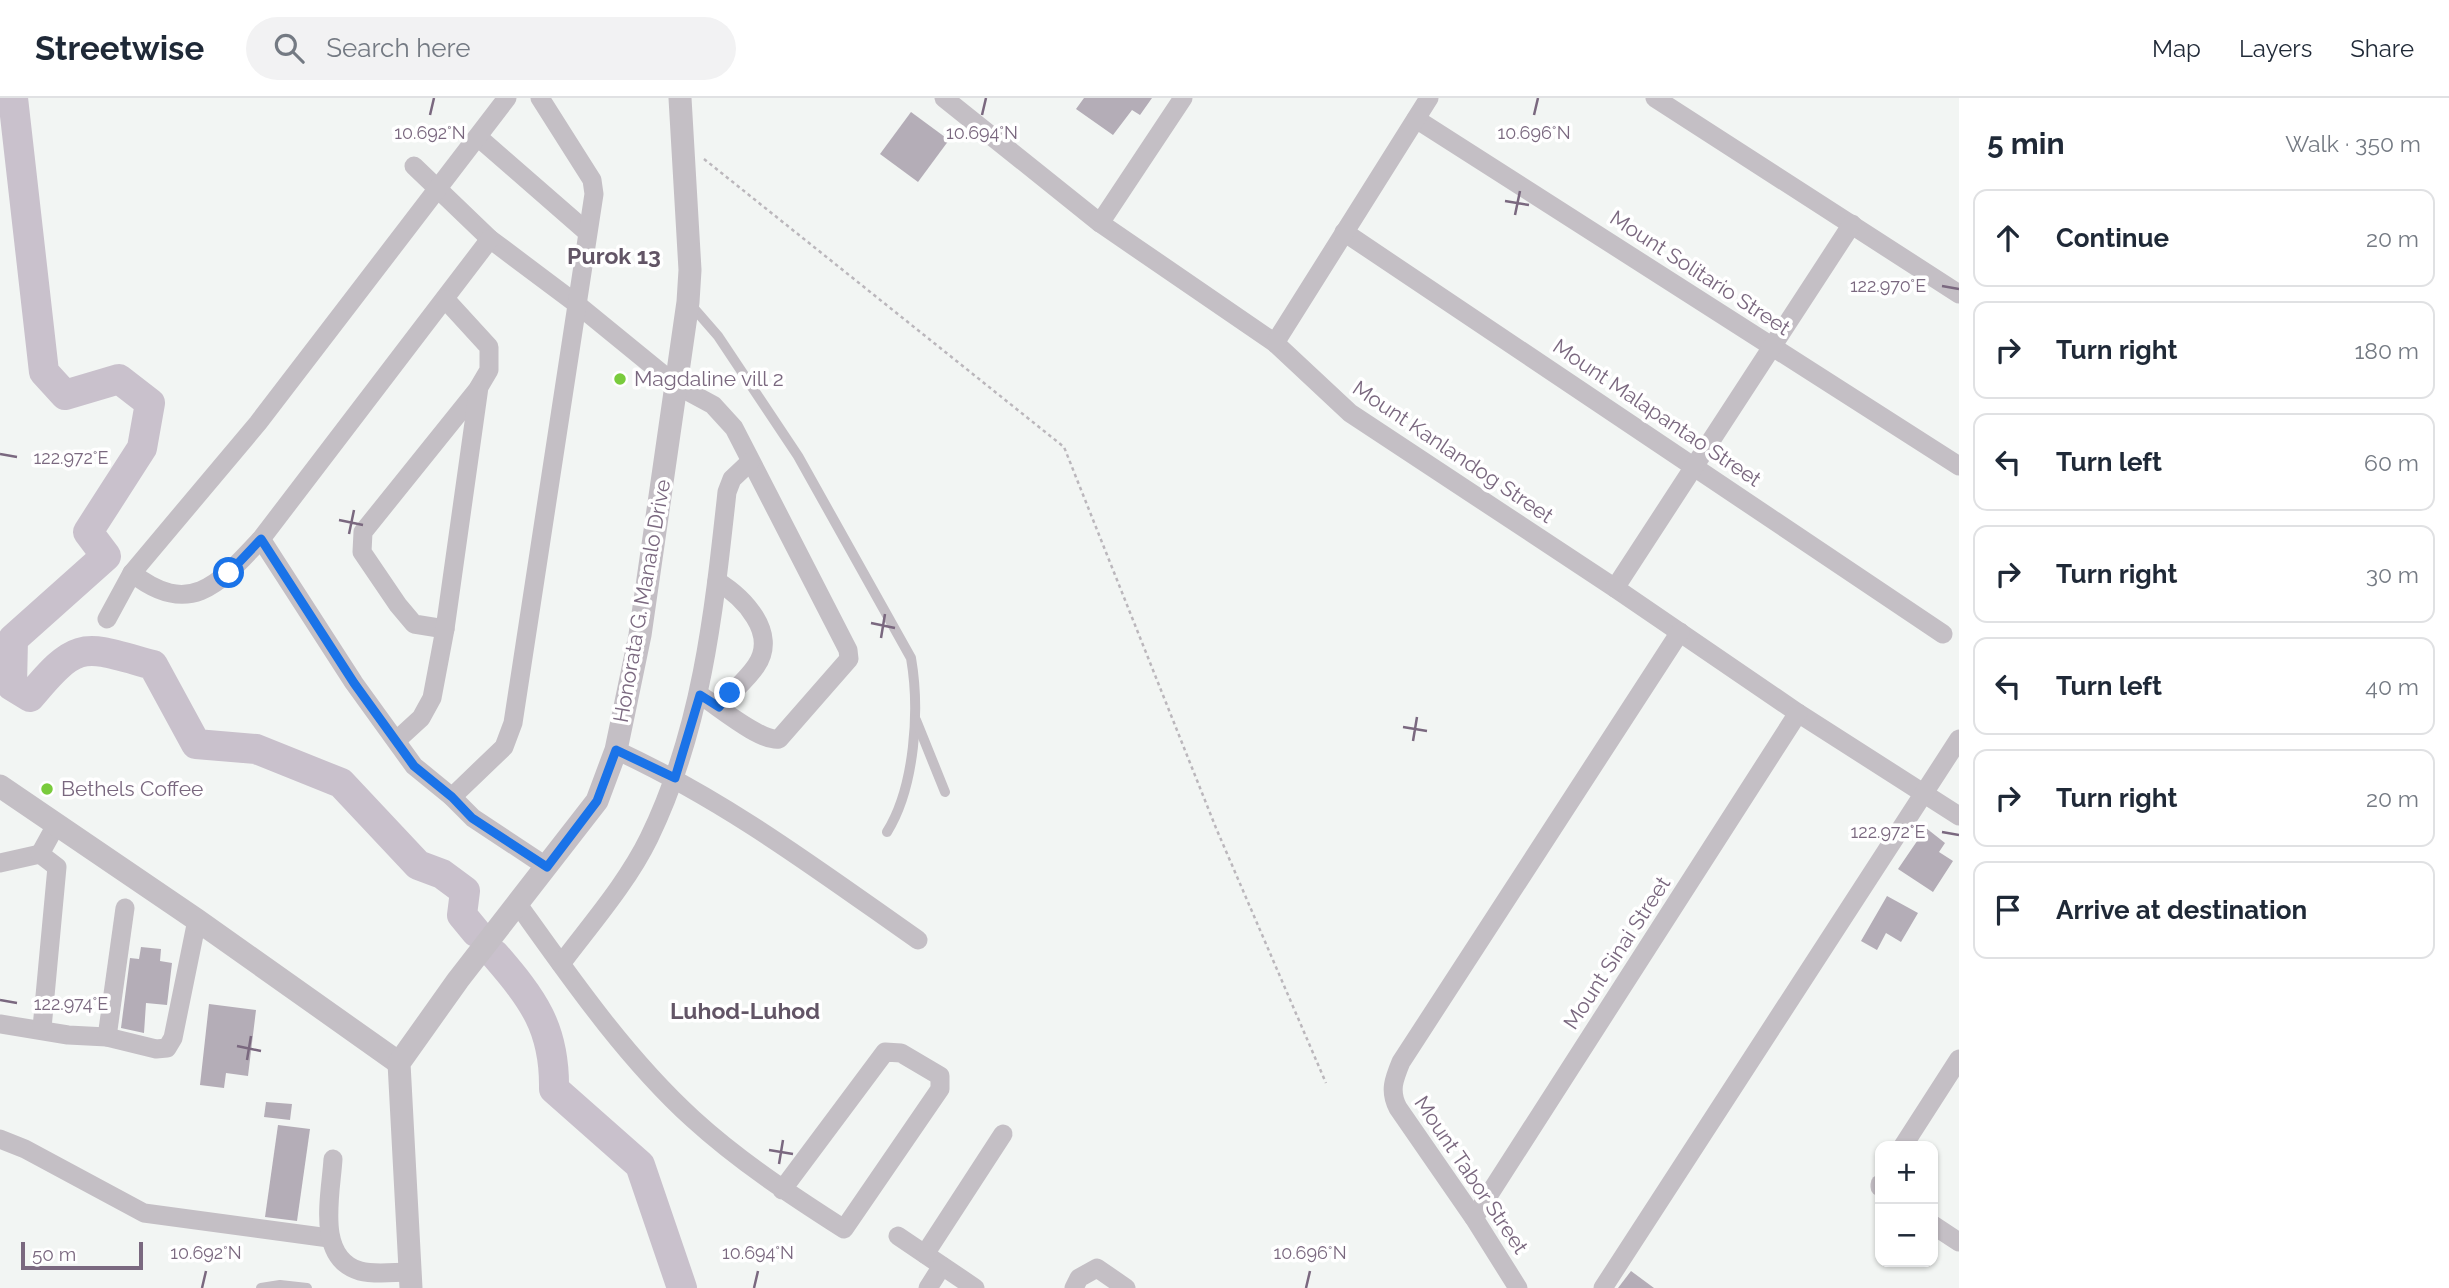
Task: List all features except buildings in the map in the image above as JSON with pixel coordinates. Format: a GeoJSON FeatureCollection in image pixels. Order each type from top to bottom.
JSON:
{"type":"FeatureCollection","features":[{"type":"Feature","properties":{"kind":"street"},"geometry":{"type":"LineString","coordinates":[[107,620],[132,573],[258,423],[508,98]]}},
{"type":"Feature","properties":{"kind":"street"},"geometry":{"type":"LineString","coordinates":[[452,797],[504,747],[513,723],[594,185],[540,98]]}},
{"type":"Feature","properties":{"kind":"street","name":"Honorata G. Manalo Drive"},"geometry":{"type":"LineString","coordinates":[[399,1063],[517,903],[597,801],[616,750],[640,635],[688,302],[690,270],[680,98]]}},
{"type":"Feature","properties":{"kind":"street","name":"Mount Kanlandog Street"},"geometry":{"type":"LineString","coordinates":[[944,98],[1100,223],[1275,343],[1350,413],[1798,713],[1959,816]]}},
{"type":"Feature","properties":{"kind":"street"},"geometry":{"type":"LineString","coordinates":[[1100,223],[1183,98]]}},
{"type":"Feature","properties":{"kind":"street"},"geometry":{"type":"LineString","coordinates":[[1275,343],[1429,98]]}},
{"type":"Feature","properties":{"kind":"street"},"geometry":{"type":"LineString","coordinates":[[1655,98],[1959,294]]}},
{"type":"Feature","properties":{"kind":"street","name":"Mount Solitario Street"},"geometry":{"type":"LineString","coordinates":[[1416,119],[1959,466]]}},
{"type":"Feature","properties":{"kind":"street"},"geometry":{"type":"LineString","coordinates":[[478,137],[587,232]]}},
{"type":"Feature","properties":{"kind":"street"},"geometry":{"type":"LineString","coordinates":[[414,166],[490,239],[578,305],[676,385],[713,405],[734,428],[848,650],[849,659],[779,739],[764,736],[700,695]]}},
{"type":"Feature","properties":{"kind":"street"},"geometry":{"type":"LineString","coordinates":[[1615,588],[1852,223]]}},
{"type":"Feature","properties":{"kind":"street","name":"Mount Malapantao Street"},"geometry":{"type":"LineString","coordinates":[[1344,232],[1695,465],[1943,634]]}},
{"type":"Feature","properties":{"kind":"street"},"geometry":{"type":"LineString","coordinates":[[132,573],[165,594],[185,596],[229,573],[261,539],[490,239]]}},
{"type":"Feature","properties":{"kind":"street"},"geometry":{"type":"LineString","coordinates":[[446,300],[489,347],[489,370],[479,387],[363,532],[360,542],[362,552],[397,605],[414,624],[446,629]]}},
{"type":"Feature","properties":{"kind":"street"},"geometry":{"type":"LineString","coordinates":[[397,740],[428,708],[446,629],[479,387]]}},
{"type":"Feature","properties":{"kind":"street"},"geometry":{"type":"LineString","coordinates":[[561,964],[648,840],[675,778],[700,695],[718,581],[727,492],[732,479],[750,463]]}},
{"type":"Feature","properties":{"kind":"street"},"geometry":{"type":"LineString","coordinates":[[261,539],[354,683],[414,766],[452,797],[472,818],[547,867]]}},
{"type":"Feature","properties":{"kind":"street"},"geometry":{"type":"LineString","coordinates":[[718,581],[739,594],[756,616],[763,645],[762,656],[755,668],[719,707]]}},
{"type":"Feature","properties":{"kind":"street","name":"Mount Tabor Street"},"geometry":{"type":"LineString","coordinates":[[1518,1288],[1474,1218],[1398,1108],[1392,1096],[1392,1086],[1401,1062],[1680,632]]}},
{"type":"Feature","properties":{"kind":"street","name":"Mount Sinai Street"},"geometry":{"type":"LineString","coordinates":[[1474,1218],[1798,713]]}},
{"type":"Feature","properties":{"kind":"street"},"geometry":{"type":"LineString","coordinates":[[1602,1288],[1959,739]]}},
{"type":"Feature","properties":{"kind":"street"},"geometry":{"type":"LineString","coordinates":[[616,750],[675,778],[738,814],[918,940]]}},
{"type":"Feature","properties":{"kind":"street"},"geometry":{"type":"LineString","coordinates":[[0,786],[197,920],[399,1063],[410,1280],[363,1272],[344,1262],[329,1238],[333,1159]]}},
{"type":"Feature","properties":{"kind":"street"},"geometry":{"type":"LineString","coordinates":[[0,863],[40,854],[56,825]]}},
{"type":"Feature","properties":{"kind":"street"},"geometry":{"type":"LineString","coordinates":[[40,854],[57,867],[42,1028]]}},
{"type":"Feature","properties":{"kind":"street"},"geometry":{"type":"LineString","coordinates":[[517,903],[630,1051],[691,1117],[782,1190],[844,1229],[940,1089],[940,1076],[901,1053],[885,1052],[782,1190]]}},
{"type":"Feature","properties":{"kind":"street"},"geometry":{"type":"LineString","coordinates":[[107,1037],[125,908]]}},
{"type":"Feature","properties":{"kind":"street"},"geometry":{"type":"LineString","coordinates":[[0,1024],[42,1028],[68,1035],[107,1037],[156,1049],[167,1048],[173,1038],[197,920]]}},
{"type":"Feature","properties":{"kind":"street"},"geometry":{"type":"LineString","coordinates":[[1906,1141],[1959,1059]]}},
{"type":"Feature","properties":{"kind":"street"},"geometry":{"type":"LineString","coordinates":[[925,1255],[1003,1134]]}},
{"type":"Feature","properties":{"kind":"street"},"geometry":{"type":"LineString","coordinates":[[0,1139],[25,1149],[144,1213],[329,1238]]}},
{"type":"Feature","properties":{"kind":"street"},"geometry":{"type":"LineString","coordinates":[[1938,1228],[1959,1242]]}},
{"type":"Feature","properties":{"kind":"street"},"geometry":{"type":"LineString","coordinates":[[898,1236],[975,1288]]}},
{"type":"Feature","properties":{"kind":"street"},"geometry":{"type":"LineString","coordinates":[[928,1288],[942,1266]]}},
{"type":"Feature","properties":{"kind":"street"},"geometry":{"type":"LineString","coordinates":[[1074,1288],[1079,1278],[1097,1268],[1126,1288]]}},
{"type":"Feature","properties":{"kind":"lane"},"geometry":{"type":"LineString","coordinates":[[688,302],[718,336],[798,456],[911,658],[916,688],[916,719],[896,816],[887,832]]}},
{"type":"Feature","properties":{"kind":"lane"},"geometry":{"type":"LineString","coordinates":[[916,719],[945,792]]}},
{"type":"Feature","properties":{"kind":"lane"},"geometry":{"type":"LineString","coordinates":[[261,1288],[280,1285],[307,1288]]}},
{"type":"Feature","properties":{"kind":"path"},"geometry":{"type":"LineString","coordinates":[[682,142],[1064,447],[1216,828],[1326,1083]]}},
{"type":"Feature","properties":{"kind":"waterway"},"geometry":{"type":"LineString","coordinates":[[13,98],[44,372],[65,395],[119,379],[150,403],[142,448],[88,532],[106,556],[13,639],[12,686],[30,697],[60,664],[84,652],[96,651],[153,665],[196,744],[256,749],[341,783],[418,865],[442,874],[465,891],[462,915],[476,932]]}},
{"type":"Feature","properties":{"kind":"waterway"},"geometry":{"type":"LineString","coordinates":[[495,955],[531,1001],[546,1031],[551,1049],[554,1089],[640,1165],[682,1288]]}},
{"type":"Feature","properties":{"kind":"place","name":"Magdaline vill 2"},"geometry":{"type":"Point","coordinates":[620,379]}},
{"type":"Feature","properties":{"kind":"place","name":"Bethels Coffee"},"geometry":{"type":"Point","coordinates":[47,789]}},
{"type":"Feature","properties":{"kind":"district","name":"Purok 13"},"geometry":{"type":"Point","coordinates":[614,256]}},
{"type":"Feature","properties":{"kind":"district","name":"Luhod-Luhod"},"geometry":{"type":"Point","coordinates":[745,1011]}},
{"type":"Feature","properties":{"kind":"route"},"geometry":{"type":"LineString","coordinates":[[229,573],[261,539],[354,683],[414,766],[452,797],[472,818],[547,867],[597,801],[616,750],[675,778],[700,695],[719,707],[730,693]]}}]}
